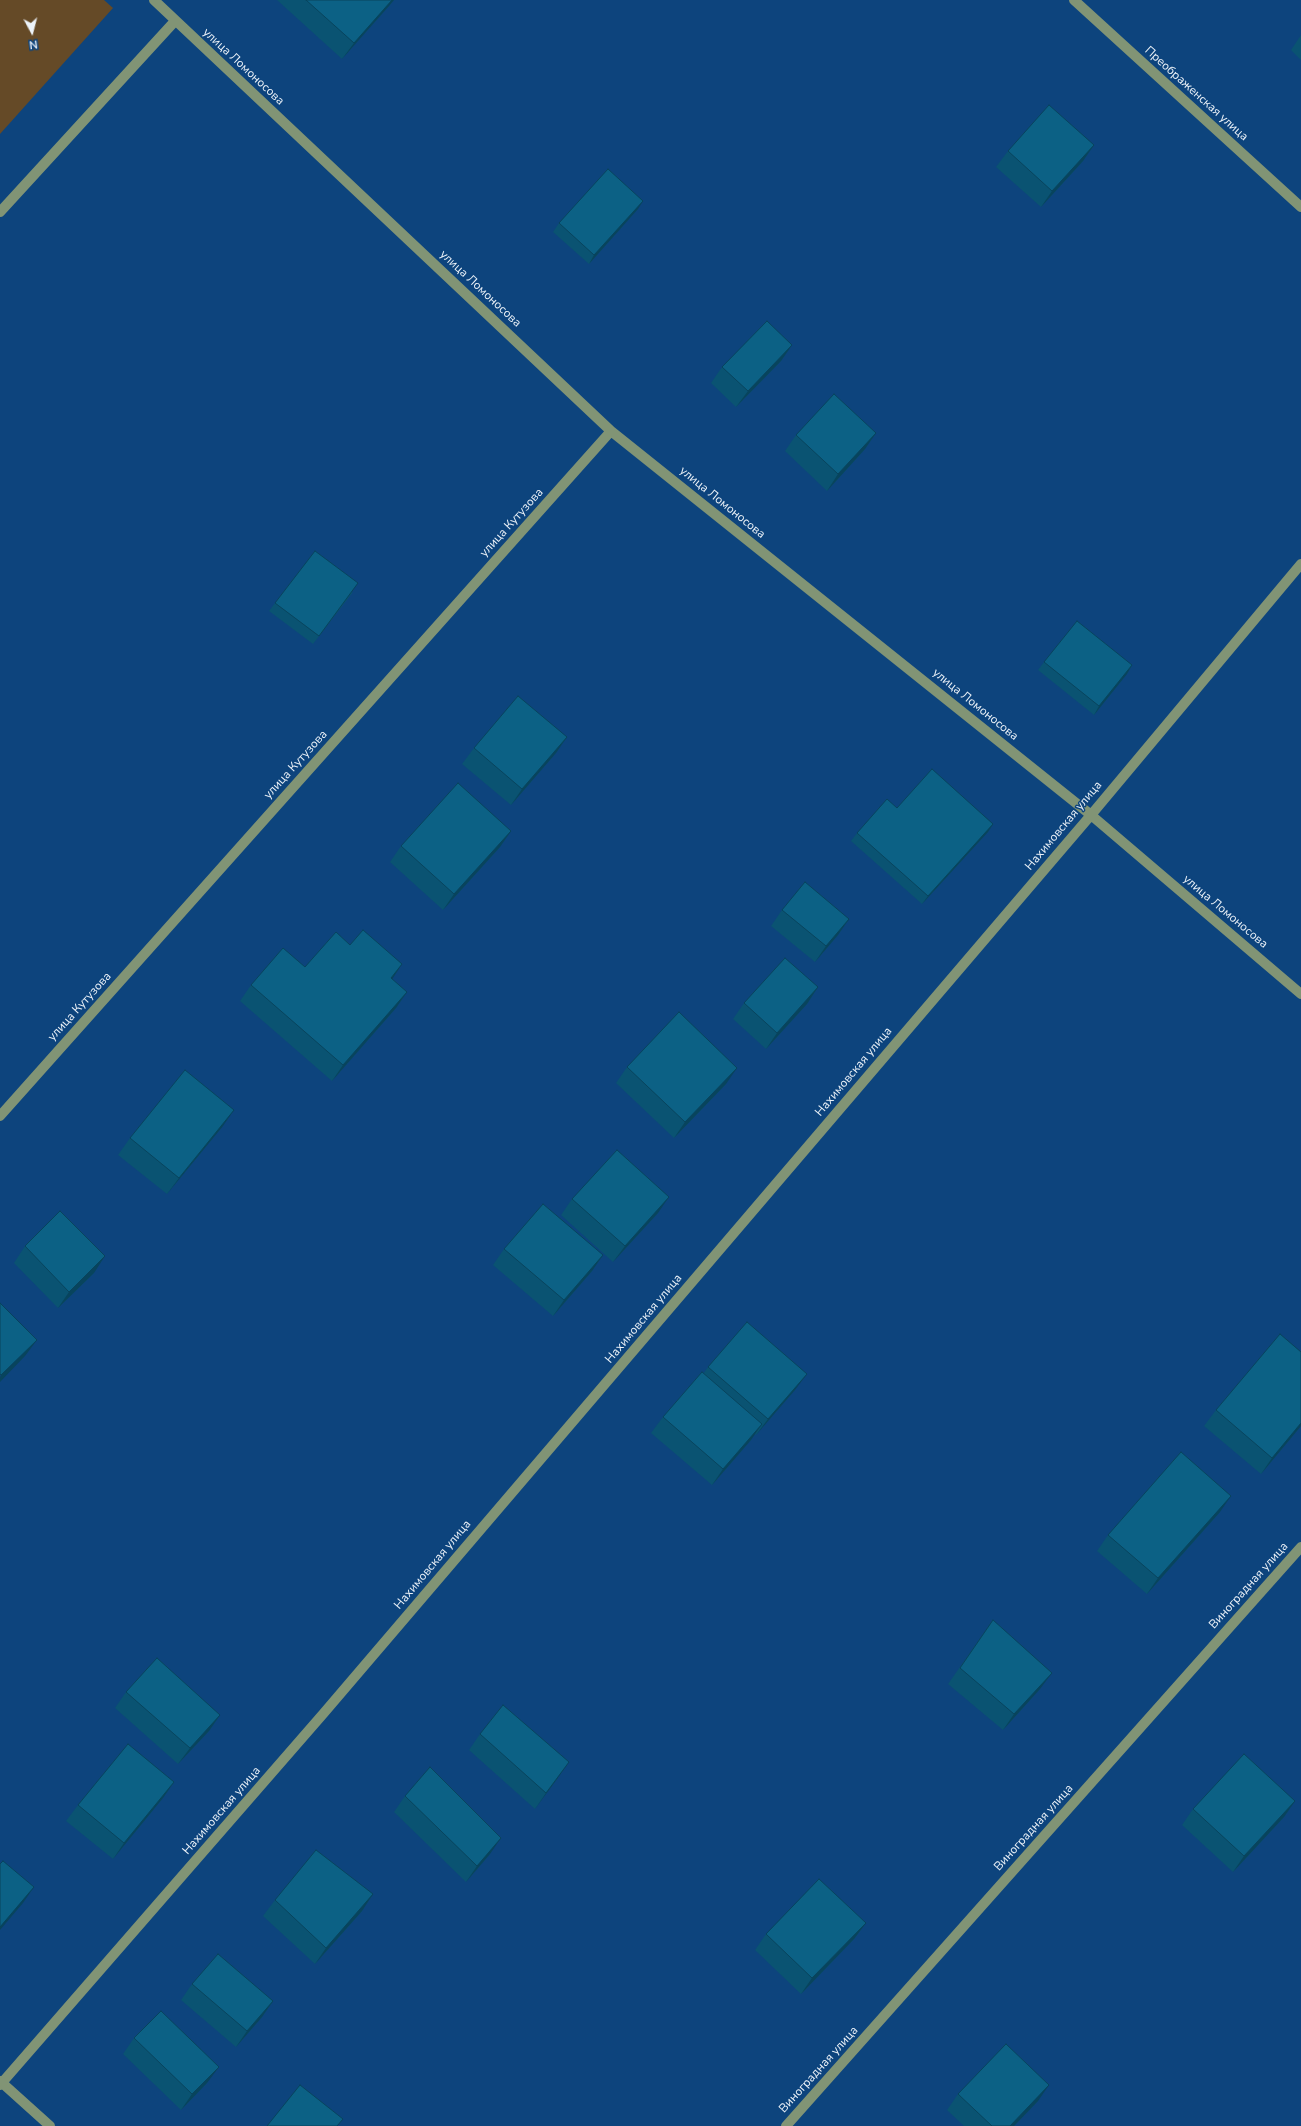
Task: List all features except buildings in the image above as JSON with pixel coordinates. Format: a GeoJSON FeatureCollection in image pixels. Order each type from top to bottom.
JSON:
{"type":"FeatureCollection","features":[{"type":"Feature","properties":{"kind":"street","name":"улица Ломоносова"},"geometry":{"type":"LineString","coordinates":[[154,0],[611,431],[1091,815],[1301,994]]}},
{"type":"Feature","properties":{"kind":"street","name":"Преображенская улица"},"geometry":{"type":"LineString","coordinates":[[1074,0],[1301,207]]}},
{"type":"Feature","properties":{"kind":"street"},"geometry":{"type":"LineString","coordinates":[[0,212],[175,20]]}},
{"type":"Feature","properties":{"kind":"street","name":"улица Кутузова"},"geometry":{"type":"LineString","coordinates":[[0,1116],[611,431]]}},
{"type":"Feature","properties":{"kind":"street","name":"Нахимовская улица"},"geometry":{"type":"LineString","coordinates":[[1,2083],[323,1714],[1091,815],[1301,564]]}},
{"type":"Feature","properties":{"kind":"street","name":"Виноградная улица"},"geometry":{"type":"LineString","coordinates":[[786,2126],[1301,1547]]}},
{"type":"Feature","properties":{"kind":"street"},"geometry":{"type":"LineString","coordinates":[[1,2083],[50,2126]]}},
{"type":"Feature","properties":{"kind":"shaded area"},"geometry":{"type":"Polygon","coordinates":[[[0,0],[104,0],[113,8],[0,134],[0,0]]]}}]}
